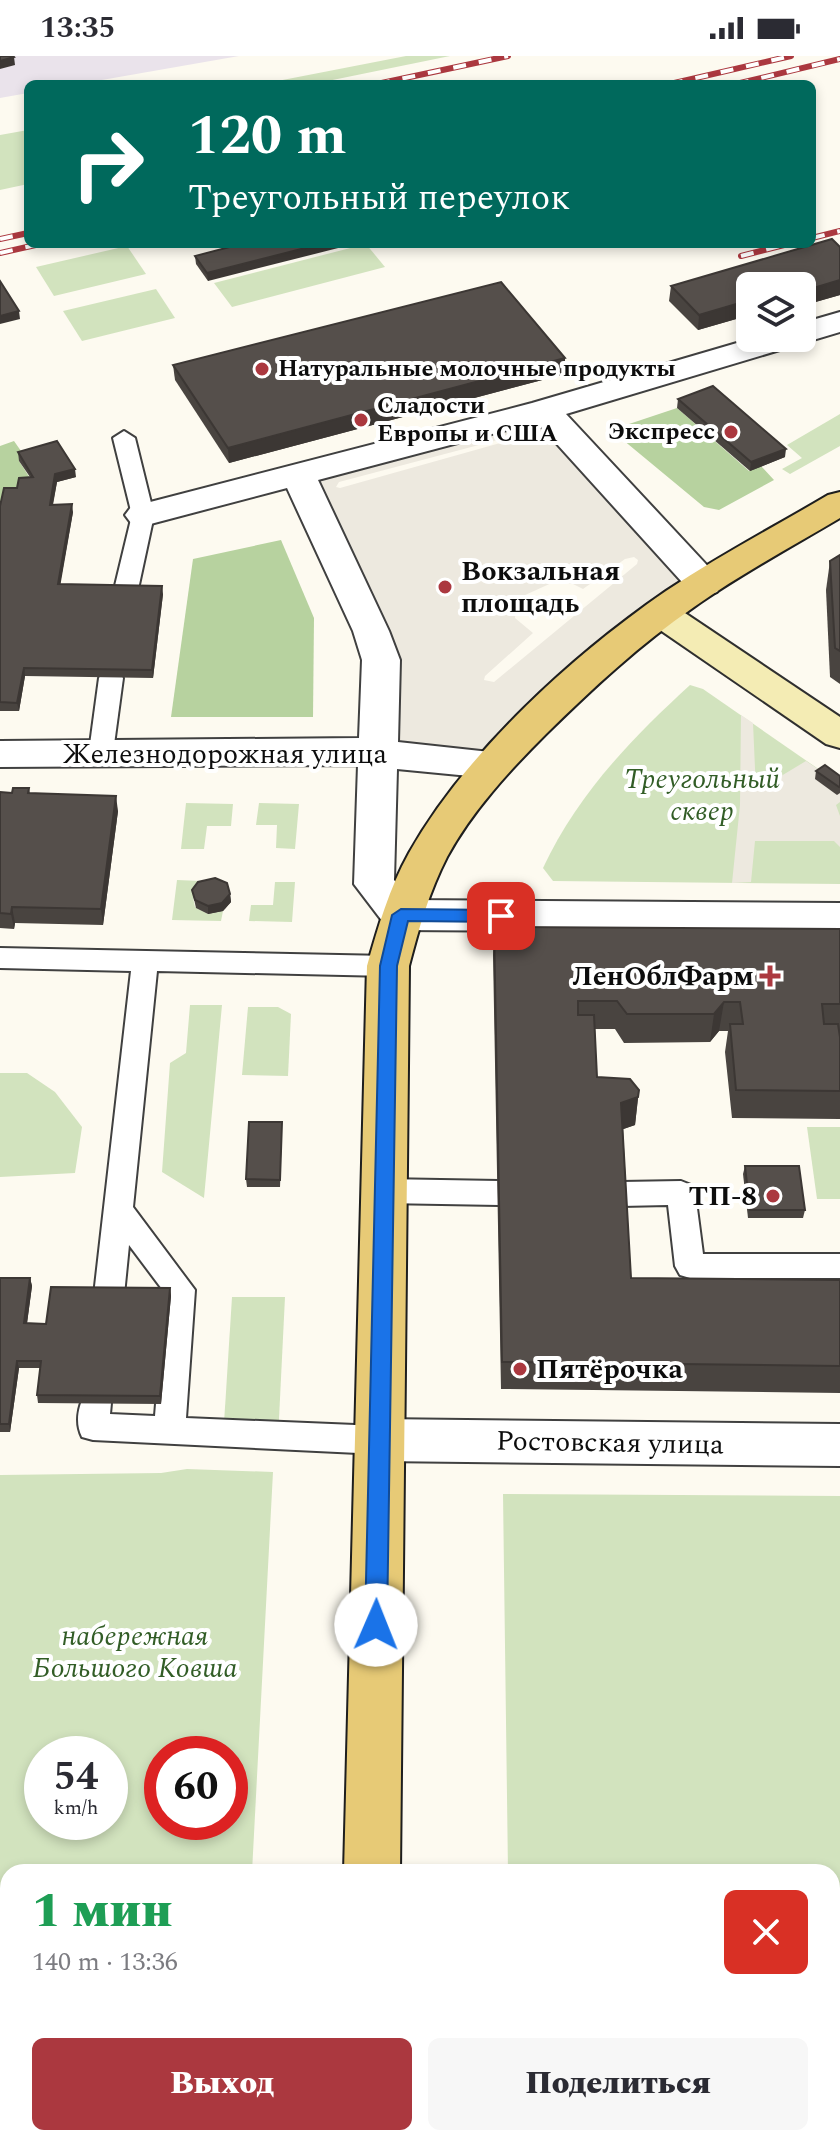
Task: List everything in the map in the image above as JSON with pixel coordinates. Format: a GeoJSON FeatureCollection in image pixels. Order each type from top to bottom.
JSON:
{"type":"FeatureCollection","features":[{"type":"Feature","properties":{"kind":"main road"},"geometry":{"type":"LineString","coordinates":[[372,1864],[388,966],[401,915],[431,847],[490,765],[600,661],[660,613],[704,584],[840,503]]}},
{"type":"Feature","properties":{"kind":"street"},"geometry":{"type":"LineString","coordinates":[[816,330],[840,322]]}},
{"type":"Feature","properties":{"kind":"street"},"geometry":{"type":"LineString","coordinates":[[143,515],[544,410],[741,352]]}},
{"type":"Feature","properties":{"kind":"street"},"geometry":{"type":"LineString","coordinates":[[544,410],[704,584]]}},
{"type":"Feature","properties":{"kind":"street"},"geometry":{"type":"LineString","coordinates":[[298,475],[371,631],[381,660],[374,884],[401,915],[840,918]]}},
{"type":"Feature","properties":{"kind":"street"},"geometry":{"type":"LineString","coordinates":[[660,613],[840,735]]}},
{"type":"Feature","properties":{"kind":"street","name":"Железнодорожная улица"},"geometry":{"type":"LineString","coordinates":[[0,754],[344,750],[490,765]]}},
{"type":"Feature","properties":{"kind":"street","name":"Ростовская улица"},"geometry":{"type":"LineString","coordinates":[[379,1440],[840,1445]]}},
{"type":"Feature","properties":{"kind":"lane"},"geometry":{"type":"LineString","coordinates":[[124,438],[143,515],[125,594]]}},
{"type":"Feature","properties":{"kind":"lane"},"geometry":{"type":"LineString","coordinates":[[101,752],[111,678]]}},
{"type":"Feature","properties":{"kind":"lane"},"geometry":{"type":"LineString","coordinates":[[0,958],[388,966]]}},
{"type":"Feature","properties":{"kind":"lane"},"geometry":{"type":"LineString","coordinates":[[109,1295],[145,961]]}},
{"type":"Feature","properties":{"kind":"lane"},"geometry":{"type":"LineString","coordinates":[[383,1191],[499,1193]]}},
{"type":"Feature","properties":{"kind":"lane"},"geometry":{"type":"LineString","coordinates":[[621,1194],[681,1193],[690,1266],[840,1266]]}},
{"type":"Feature","properties":{"kind":"lane"},"geometry":{"type":"LineString","coordinates":[[118,1209],[180,1290],[170,1430]]}},
{"type":"Feature","properties":{"kind":"lane"},"geometry":{"type":"LineString","coordinates":[[96,1403],[93,1427],[379,1440]]}},
{"type":"Feature","properties":{"kind":"shaded area"},"geometry":{"type":"Polygon","coordinates":[[[0,56],[239,56],[102,80],[24,80],[24,94],[0,98],[0,56]]]}},
{"type":"Feature","properties":{"kind":"shaded area","name":"Вокзальная площадь"},"geometry":{"type":"Polygon","coordinates":[[[544,410],[704,584],[490,765],[379,752],[381,660],[298,475],[544,410]],[[524,433],[339,482],[336,487],[529,435],[524,433]],[[634,557],[625,559],[583,589],[556,581],[523,596],[516,608],[515,618],[533,633],[484,680],[494,682],[637,564],[638,560],[634,557]]]}},
{"type":"Feature","properties":{"kind":"shaded area"},"geometry":{"type":"Polygon","coordinates":[[[741,715],[753,723],[756,791],[806,761],[840,784],[840,802],[836,805],[840,816],[840,847],[834,841],[755,841],[751,882],[732,883],[740,805],[741,715]]]}},
{"type":"Feature","properties":{"kind":"green space"},"geometry":{"type":"Polygon","coordinates":[[[406,56],[450,56],[333,80],[283,80],[406,56]]]}},
{"type":"Feature","properties":{"kind":"green space"},"geometry":{"type":"Polygon","coordinates":[[[24,131],[24,185],[0,190],[0,135],[24,131]]]}},
{"type":"Feature","properties":{"kind":"green space"},"geometry":{"type":"Polygon","coordinates":[[[128,248],[146,274],[54,296],[36,267],[128,248]]]}},
{"type":"Feature","properties":{"kind":"green space"},"geometry":{"type":"Polygon","coordinates":[[[350,248],[369,248],[385,267],[232,307],[214,283],[350,248]]]}},
{"type":"Feature","properties":{"kind":"green space"},"geometry":{"type":"Polygon","coordinates":[[[156,289],[175,318],[82,341],[63,311],[156,289]]]}},
{"type":"Feature","properties":{"kind":"green space"},"geometry":{"type":"Polygon","coordinates":[[[677,408],[749,471],[761,466],[774,480],[719,510],[704,507],[611,430],[677,408]]]}},
{"type":"Feature","properties":{"kind":"green space"},"geometry":{"type":"Polygon","coordinates":[[[840,414],[840,446],[790,474],[782,469],[802,458],[787,445],[840,414]]]}},
{"type":"Feature","properties":{"kind":"green space"},"geometry":{"type":"Polygon","coordinates":[[[14,441],[21,451],[19,461],[35,486],[0,528],[0,446],[14,441]]]}},
{"type":"Feature","properties":{"kind":"green space"},"geometry":{"type":"Polygon","coordinates":[[[281,540],[314,618],[313,717],[171,717],[193,559],[281,540]]]}},
{"type":"Feature","properties":{"kind":"green space","name":"Треугольный сквер"},"geometry":{"type":"Polygon","coordinates":[[[690,685],[703,689],[840,784],[840,884],[553,881],[543,868],[572,816],[607,769],[690,685]]]}},
{"type":"Feature","properties":{"kind":"green space"},"geometry":{"type":"Polygon","coordinates":[[[186,803],[233,804],[231,826],[207,826],[204,849],[181,849],[186,803]]]}},
{"type":"Feature","properties":{"kind":"green space"},"geometry":{"type":"Polygon","coordinates":[[[259,803],[299,804],[295,849],[276,848],[277,825],[256,825],[259,803]]]}},
{"type":"Feature","properties":{"kind":"green space"},"geometry":{"type":"Polygon","coordinates":[[[177,880],[201,881],[193,898],[195,907],[208,914],[223,911],[221,921],[172,920],[177,880]]]}},
{"type":"Feature","properties":{"kind":"green space"},"geometry":{"type":"Polygon","coordinates":[[[275,882],[295,882],[292,922],[249,921],[251,905],[273,905],[275,882]]]}},
{"type":"Feature","properties":{"kind":"green space"},"geometry":{"type":"Polygon","coordinates":[[[190,1005],[222,1005],[204,1198],[162,1172],[170,1063],[186,1053],[190,1005]]]}},
{"type":"Feature","properties":{"kind":"green space"},"geometry":{"type":"Polygon","coordinates":[[[248,1007],[278,1007],[291,1014],[288,1076],[242,1075],[248,1007]]]}},
{"type":"Feature","properties":{"kind":"green space"},"geometry":{"type":"Polygon","coordinates":[[[0,1073],[27,1073],[55,1092],[82,1127],[75,1173],[0,1177],[0,1073]]]}},
{"type":"Feature","properties":{"kind":"green space"},"geometry":{"type":"Polygon","coordinates":[[[807,1127],[840,1127],[840,1199],[817,1199],[807,1127]]]}},
{"type":"Feature","properties":{"kind":"green space"},"geometry":{"type":"Polygon","coordinates":[[[232,1297],[285,1297],[278,1439],[223,1439],[232,1297]]]}},
{"type":"Feature","properties":{"kind":"green space","name":"набережная Большого Ковша"},"geometry":{"type":"Polygon","coordinates":[[[187,1469],[273,1472],[252,1864],[0,1864],[0,1475],[161,1473],[187,1469]]]}},
{"type":"Feature","properties":{"kind":"green space"},"geometry":{"type":"Polygon","coordinates":[[[503,1494],[840,1496],[840,1864],[508,1864],[503,1494]]]}},
{"type":"Feature","properties":{"kind":"building"},"geometry":{"type":"Polygon","coordinates":[[[0,56],[13,56],[14,57],[0,61],[0,56]]]}},
{"type":"Feature","properties":{"kind":"building"},"geometry":{"type":"Polygon","coordinates":[[[832,239],[840,247],[840,280],[816,287],[816,272],[736,272],[736,304],[699,315],[671,286],[801,248],[816,248],[816,244],[832,239]]]}},
{"type":"Feature","properties":{"kind":"building"},"geometry":{"type":"Polygon","coordinates":[[[226,248],[305,248],[207,273],[195,256],[226,248]]]}},
{"type":"Feature","properties":{"kind":"building"},"geometry":{"type":"Polygon","coordinates":[[[0,281],[19,311],[0,316],[0,281]]]}},
{"type":"Feature","properties":{"kind":"building"},"geometry":{"type":"Polygon","coordinates":[[[501,282],[565,358],[228,448],[173,365],[501,282]]]}},
{"type":"Feature","properties":{"kind":"building","name":"Экспресс"},"geometry":{"type":"Polygon","coordinates":[[[713,386],[786,449],[751,462],[678,399],[713,386]]]}},
{"type":"Feature","properties":{"kind":"building"},"geometry":{"type":"Polygon","coordinates":[[[57,441],[75,469],[55,474],[50,505],[72,504],[58,584],[162,586],[152,670],[24,668],[17,703],[0,702],[0,506],[4,488],[17,488],[19,478],[33,477],[18,452],[57,441]]]}},
{"type":"Feature","properties":{"kind":"building"},"geometry":{"type":"Polygon","coordinates":[[[840,555],[840,651],[835,648],[830,561],[840,555]]]}},
{"type":"Feature","properties":{"kind":"building"},"geometry":{"type":"Polygon","coordinates":[[[825,765],[840,776],[839,787],[816,771],[825,765]]]}},
{"type":"Feature","properties":{"kind":"building"},"geometry":{"type":"Polygon","coordinates":[[[13,788],[29,788],[28,793],[116,796],[101,909],[12,907],[11,914],[0,913],[0,792],[12,793],[13,788]]]}},
{"type":"Feature","properties":{"kind":"building"},"geometry":{"type":"Polygon","coordinates":[[[215,878],[227,883],[230,894],[222,903],[208,906],[195,900],[192,890],[198,882],[215,878]]]}},
{"type":"Feature","properties":{"kind":"building"},"geometry":{"type":"Polygon","coordinates":[[[494,927],[840,929],[840,1004],[822,1004],[824,1024],[838,1024],[840,1091],[736,1090],[730,1024],[743,1024],[740,1002],[724,1002],[714,1014],[627,1014],[617,1001],[578,1001],[578,1015],[594,1015],[597,1077],[630,1079],[639,1090],[638,1097],[621,1103],[631,1278],[840,1280],[840,1366],[502,1362],[494,927]]]}},
{"type":"Feature","properties":{"kind":"building"},"geometry":{"type":"Polygon","coordinates":[[[249,1122],[282,1122],[280,1180],[246,1179],[249,1122]]]}},
{"type":"Feature","properties":{"kind":"building","name":"ТП-8"},"geometry":{"type":"Polygon","coordinates":[[[745,1166],[799,1166],[805,1210],[750,1210],[745,1166]]]}},
{"type":"Feature","properties":{"kind":"building"},"geometry":{"type":"Polygon","coordinates":[[[0,1278],[30,1278],[24,1323],[46,1324],[51,1287],[170,1288],[160,1396],[37,1395],[41,1361],[17,1361],[9,1424],[0,1424],[0,1278]]]}},
{"type":"Feature","properties":{"kind":"railway"},"geometry":{"type":"LineString","coordinates":[[396,80],[508,56]]}},
{"type":"Feature","properties":{"kind":"railway"},"geometry":{"type":"LineString","coordinates":[[687,80],[791,56]]}},
{"type":"Feature","properties":{"kind":"railway"},"geometry":{"type":"LineString","coordinates":[[753,80],[840,59]]}},
{"type":"Feature","properties":{"kind":"railway"},"geometry":{"type":"LineString","coordinates":[[816,237],[840,231]]}},
{"type":"Feature","properties":{"kind":"railway"},"geometry":{"type":"LineString","coordinates":[[0,239],[24,234]]}},
{"type":"Feature","properties":{"kind":"railway"},"geometry":{"type":"LineString","coordinates":[[0,253],[24,248]]}},
{"type":"Feature","properties":{"kind":"railway"},"geometry":{"type":"LineString","coordinates":[[741,256],[772,248]]}},
{"type":"Feature","properties":{"kind":"place","name":"Натуральные молочные продукты"},"geometry":{"type":"Point","coordinates":[262,369]}},
{"type":"Feature","properties":{"kind":"place","name":"Сладости Европы и США"},"geometry":{"type":"Point","coordinates":[361,420]}},
{"type":"Feature","properties":{"kind":"place","name":"Экспресс"},"geometry":{"type":"Point","coordinates":[731,432]}},
{"type":"Feature","properties":{"kind":"place","name":"Вокзальная площадь"},"geometry":{"type":"Point","coordinates":[445,587]}},
{"type":"Feature","properties":{"kind":"place","name":"ЛенОблФарм"},"geometry":{"type":"Point","coordinates":[770,976]}},
{"type":"Feature","properties":{"kind":"place","name":"ТП-8"},"geometry":{"type":"Point","coordinates":[773,1196]}},
{"type":"Feature","properties":{"kind":"place","name":"Пятёрочка"},"geometry":{"type":"Point","coordinates":[520,1369]}},
{"type":"Feature","properties":{"kind":"route"},"geometry":{"type":"LineString","coordinates":[[376,1625],[388,966],[401,915],[501,916]]}}]}
